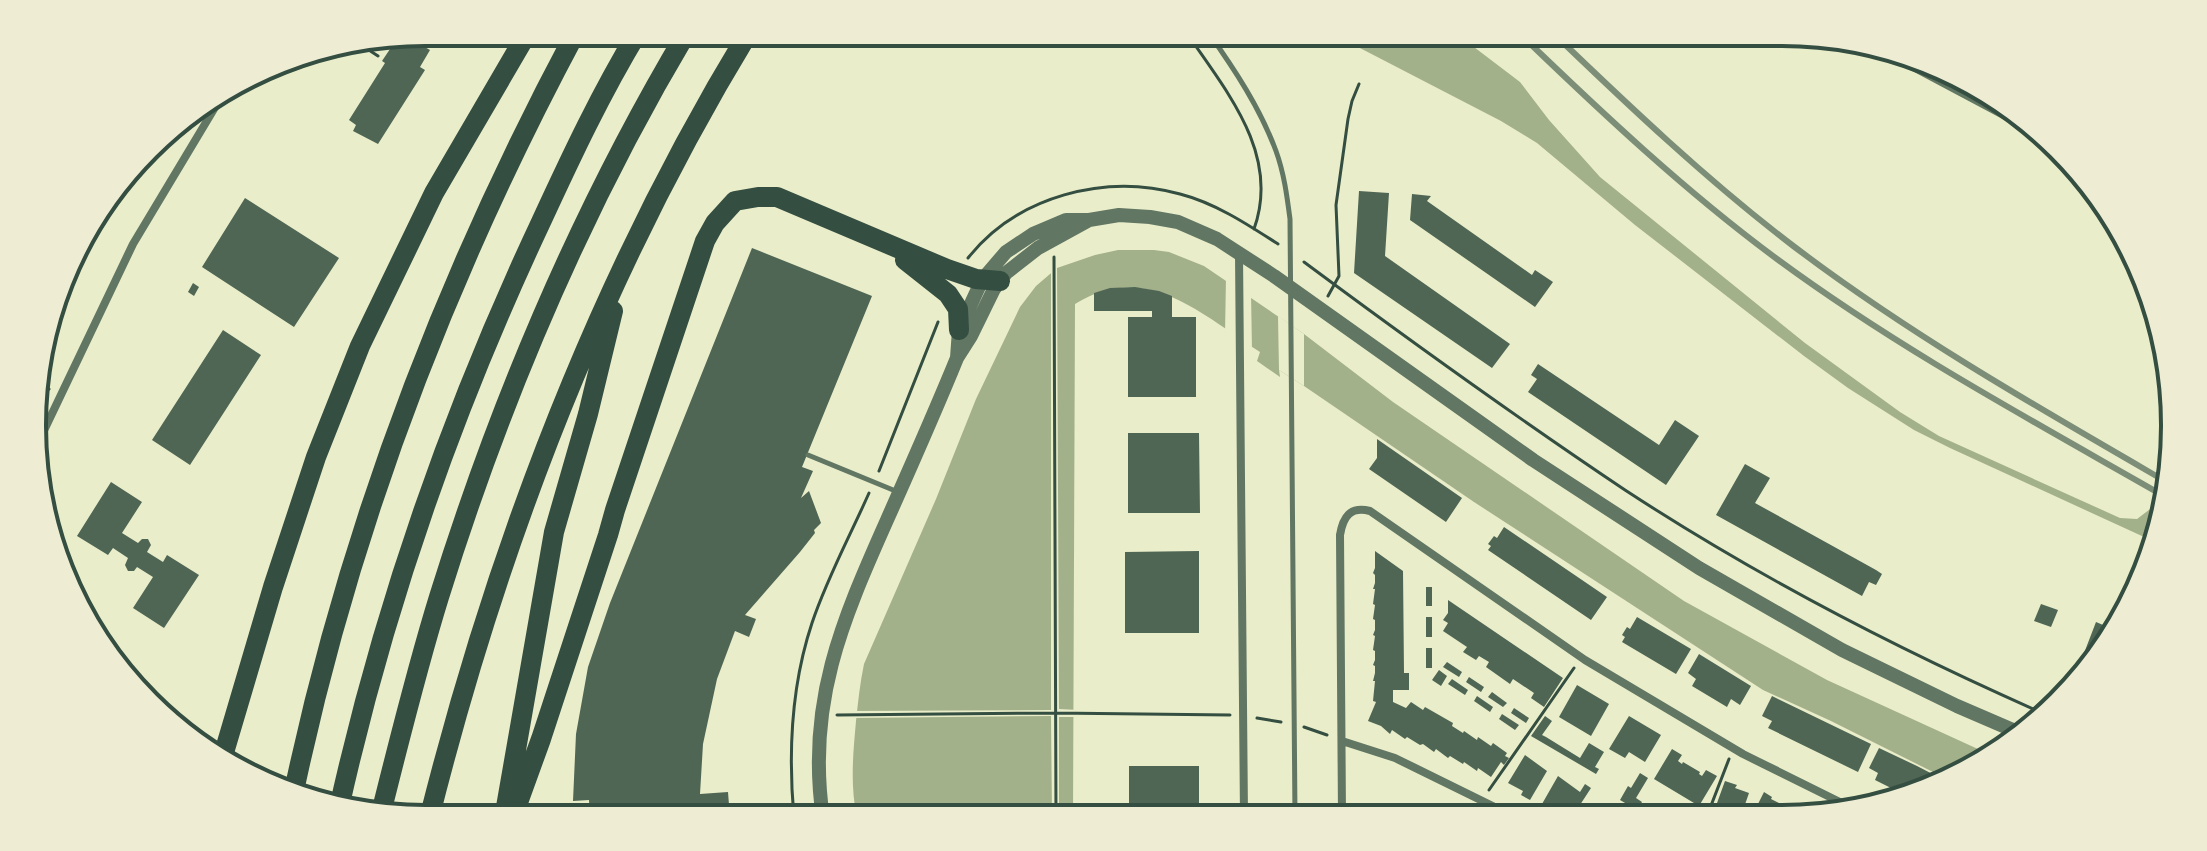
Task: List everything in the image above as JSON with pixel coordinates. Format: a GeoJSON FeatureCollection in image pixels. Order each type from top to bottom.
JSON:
{"type":"FeatureCollection","features":[{"type":"Feature","properties":{"kind":"highway"},"geometry":{"type":"LineString","coordinates":[[226,748],[316,457],[360,346],[434,193],[520,46]]}},
{"type":"Feature","properties":{"kind":"highway"},"geometry":{"type":"LineString","coordinates":[[296,782],[328,652],[371,506],[403,415],[442,313],[494,192],[569,46]]}},
{"type":"Feature","properties":{"kind":"highway"},"geometry":{"type":"LineString","coordinates":[[342,796],[363,707],[403,572],[479,362],[554,193],[630,46]]}},
{"type":"Feature","properties":{"kind":"highway"},"geometry":{"type":"LineString","coordinates":[[384,803],[463,522],[517,379],[595,201],[679,46]]}},
{"type":"Feature","properties":{"kind":"highway"},"geometry":{"type":"LineString","coordinates":[[433,805],[464,686],[518,523],[564,400],[624,268],[696,124],[741,46]]}},
{"type":"Feature","properties":{"kind":"highway"},"geometry":{"type":"LineString","coordinates":[[517,805],[705,241],[715,223],[735,201],[777,197],[958,273],[991,280]]}},
{"type":"Feature","properties":{"kind":"highway"},"geometry":{"type":"LineString","coordinates":[[883,243],[948,294],[958,309],[959,330]]}},
{"type":"Feature","properties":{"kind":"highway"},"geometry":{"type":"LineString","coordinates":[[506,805],[554,532],[588,414],[624,268]]}},
{"type":"Feature","properties":{"kind":"street"},"geometry":{"type":"LineString","coordinates":[[1935,79],[1980,103]]}},
{"type":"Feature","properties":{"kind":"street"},"geometry":{"type":"LineString","coordinates":[[46,426],[133,244],[212,112]]}},
{"type":"Feature","properties":{"kind":"street"},"geometry":{"type":"LineString","coordinates":[[821,805],[819,751],[826,683],[841,628],[957,358],[971,336],[997,260],[1033,234],[1066,220],[1119,215],[1164,219],[1206,233],[1291,288],[1533,460],[1699,568],[1842,650],[2010,729]]}},
{"type":"Feature","properties":{"kind":"street"},"geometry":{"type":"LineString","coordinates":[[1239,254],[1244,805]]}},
{"type":"Feature","properties":{"kind":"street"},"geometry":{"type":"LineString","coordinates":[[957,358],[959,330],[991,280]]}},
{"type":"Feature","properties":{"kind":"street"},"geometry":{"type":"LineString","coordinates":[[1342,805],[1340,535],[1342,524],[1350,512],[1363,509],[1581,658],[1733,748],[1838,801]]}},
{"type":"Feature","properties":{"kind":"street"},"geometry":{"type":"LineString","coordinates":[[1342,741],[1395,758],[1492,805]]}},
{"type":"Feature","properties":{"kind":"lane"},"geometry":{"type":"LineString","coordinates":[[1218,46],[1259,113],[1277,154],[1290,219],[1295,805]]}},
{"type":"Feature","properties":{"kind":"lane"},"geometry":{"type":"LineString","coordinates":[[808,455],[899,493]]}},
{"type":"Feature","properties":{"kind":"path"},"geometry":{"type":"LineString","coordinates":[[1195,46],[1234,103],[1255,149],[1263,194],[1254,229]]}},
{"type":"Feature","properties":{"kind":"path"},"geometry":{"type":"LineString","coordinates":[[369,50],[378,56]]}},
{"type":"Feature","properties":{"kind":"path"},"geometry":{"type":"LineString","coordinates":[[1319,309],[1339,276],[1336,205],[1348,119],[1359,84]]}},
{"type":"Feature","properties":{"kind":"path"},"geometry":{"type":"LineString","coordinates":[[1054,259],[1056,805]]}},
{"type":"Feature","properties":{"kind":"path"},"geometry":{"type":"LineString","coordinates":[[1483,800],[1581,658]]}},
{"type":"Feature","properties":{"kind":"path"},"geometry":{"type":"LineString","coordinates":[[838,715],[1244,715],[1309,728],[1342,741]]}},
{"type":"Feature","properties":{"kind":"path"},"geometry":{"type":"LineString","coordinates":[[1711,805],[1733,748]]}},
{"type":"Feature","properties":{"kind":"shaded area"},"geometry":{"type":"Polygon","coordinates":[[[1356,46],[1473,46],[1520,82],[1600,177],[1805,343],[1900,412],[1939,436],[2120,518],[2137,519],[2152,507],[2144,537],[1914,430],[1848,388],[1635,225],[1537,143],[1356,46]]]}},
{"type":"Feature","properties":{"kind":"shaded area"},"geometry":{"type":"Polygon","coordinates":[[[1118,250],[1154,250],[1169,252],[1204,266],[1304,334],[1393,402],[1684,601],[1827,680],[1979,749],[1934,773],[1763,690],[1474,502],[1279,370],[1280,377],[1257,361],[1260,352],[1216,322],[1172,297],[1149,290],[1126,288],[1101,292],[1075,304],[1073,805],[855,805],[853,758],[864,664],[976,399],[1020,307],[1036,286],[1057,268],[1118,250]]]}},
{"type":"Feature","properties":{"kind":"pier"},"geometry":{"type":"Polygon","coordinates":[[[1057,264],[1059,709],[1078,710],[1077,717],[1059,717],[1059,805],[1052,805],[1051,716],[853,718],[853,711],[1051,710],[1051,268],[1057,264]]]}},
{"type":"Feature","properties":{"kind":"pier"},"geometry":{"type":"Polygon","coordinates":[[[1226,277],[1251,294],[1252,351],[1225,334],[1226,277]]]}},
{"type":"Feature","properties":{"kind":"pier"},"geometry":{"type":"Polygon","coordinates":[[[1278,316],[1304,334],[1304,386],[1279,370],[1278,316]]]}},
{"type":"Feature","properties":{"kind":"building"},"geometry":{"type":"Polygon","coordinates":[[[423,46],[430,50],[420,67],[425,70],[378,144],[353,131],[356,125],[349,120],[385,63],[382,61],[390,49],[423,46]]]}},
{"type":"Feature","properties":{"kind":"building"},"geometry":{"type":"Polygon","coordinates":[[[1359,191],[1389,193],[1385,256],[1510,344],[1492,368],[1354,273],[1359,191]]]}},
{"type":"Feature","properties":{"kind":"building"},"geometry":{"type":"Polygon","coordinates":[[[1412,194],[1431,196],[1427,201],[1532,275],[1535,270],[1553,282],[1535,307],[1410,220],[1412,194]]]}},
{"type":"Feature","properties":{"kind":"building"},"geometry":{"type":"Polygon","coordinates":[[[245,198],[339,258],[294,327],[202,267],[245,198]]]}},
{"type":"Feature","properties":{"kind":"building"},"geometry":{"type":"Polygon","coordinates":[[[752,248],[872,296],[802,467],[813,471],[801,498],[809,491],[821,523],[745,615],[756,619],[749,637],[735,631],[717,679],[703,744],[700,794],[728,792],[729,805],[589,805],[589,800],[573,801],[576,734],[588,667],[610,603],[752,248]]]}},
{"type":"Feature","properties":{"kind":"building"},"geometry":{"type":"Polygon","coordinates":[[[193,283],[199,287],[194,296],[188,292],[193,283]]]}},
{"type":"Feature","properties":{"kind":"building"},"geometry":{"type":"Polygon","coordinates":[[[1135,287],[1172,296],[1172,317],[1196,317],[1196,397],[1128,397],[1128,317],[1152,317],[1152,311],[1094,311],[1094,293],[1110,288],[1135,287]]]}},
{"type":"Feature","properties":{"kind":"building"},"geometry":{"type":"Polygon","coordinates":[[[223,330],[261,355],[190,465],[152,440],[223,330]]]}},
{"type":"Feature","properties":{"kind":"building"},"geometry":{"type":"Polygon","coordinates":[[[1538,364],[1659,445],[1675,420],[1699,436],[1666,485],[1528,392],[1537,379],[1531,375],[1538,364]]]}},
{"type":"Feature","properties":{"kind":"building"},"geometry":{"type":"Polygon","coordinates":[[[1128,433],[1199,433],[1200,513],[1128,513],[1128,433]]]}},
{"type":"Feature","properties":{"kind":"building"},"geometry":{"type":"Polygon","coordinates":[[[1377,439],[1462,498],[1446,522],[1369,469],[1377,458],[1377,439]]]}},
{"type":"Feature","properties":{"kind":"building"},"geometry":{"type":"Polygon","coordinates":[[[1745,464],[1770,478],[1755,503],[1882,574],[1876,585],[1869,582],[1862,596],[1716,515],[1745,464]]]}},
{"type":"Feature","properties":{"kind":"building"},"geometry":{"type":"Polygon","coordinates":[[[111,482],[142,502],[122,533],[138,543],[148,539],[151,545],[147,552],[163,562],[167,555],[199,575],[164,628],[133,608],[153,577],[137,567],[134,571],[128,571],[125,565],[128,558],[113,548],[108,555],[77,536],[111,482]]]}},
{"type":"Feature","properties":{"kind":"building"},"geometry":{"type":"Polygon","coordinates":[[[1504,527],[1607,597],[1591,620],[1488,550],[1491,546],[1488,544],[1494,536],[1497,538],[1504,527]]]}},
{"type":"Feature","properties":{"kind":"building"},"geometry":{"type":"Polygon","coordinates":[[[1199,551],[1199,633],[1125,633],[1125,552],[1199,551]]]}},
{"type":"Feature","properties":{"kind":"building"},"geometry":{"type":"Polygon","coordinates":[[[1375,551],[1403,571],[1404,673],[1409,673],[1409,690],[1393,690],[1393,702],[1406,708],[1411,702],[1423,710],[1425,707],[1453,723],[1452,726],[1463,733],[1477,740],[1478,737],[1491,746],[1493,743],[1507,753],[1505,756],[1509,758],[1504,765],[1501,762],[1491,777],[1478,768],[1477,771],[1436,749],[1434,752],[1423,744],[1407,737],[1405,739],[1392,730],[1390,734],[1368,721],[1376,702],[1373,701],[1375,551]]]}},
{"type":"Feature","properties":{"kind":"building"},"geometry":{"type":"Polygon","coordinates":[[[1426,587],[1432,587],[1432,606],[1426,606],[1426,587]]]}},
{"type":"Feature","properties":{"kind":"building"},"geometry":{"type":"Polygon","coordinates":[[[1448,600],[1563,678],[1544,707],[1531,698],[1534,693],[1513,679],[1510,684],[1486,667],[1489,662],[1479,656],[1476,660],[1463,652],[1467,647],[1443,631],[1448,623],[1443,620],[1448,613],[1448,600]]]}},
{"type":"Feature","properties":{"kind":"building"},"geometry":{"type":"Polygon","coordinates":[[[2041,604],[2058,610],[2051,627],[2034,621],[2041,604]]]}},
{"type":"Feature","properties":{"kind":"building"},"geometry":{"type":"Polygon","coordinates":[[[1426,617],[1432,617],[1432,637],[1426,637],[1426,617]]]}},
{"type":"Feature","properties":{"kind":"building"},"geometry":{"type":"Polygon","coordinates":[[[1637,617],[1691,649],[1676,674],[1622,642],[1625,637],[1622,635],[1637,617]]]}},
{"type":"Feature","properties":{"kind":"building"},"geometry":{"type":"Polygon","coordinates":[[[2096,622],[2104,625],[2097,636],[2082,658],[2096,622]]]}},
{"type":"Feature","properties":{"kind":"building"},"geometry":{"type":"Polygon","coordinates":[[[1426,648],[1432,648],[1432,668],[1426,668],[1426,648]]]}},
{"type":"Feature","properties":{"kind":"building"},"geometry":{"type":"Polygon","coordinates":[[[1699,654],[1751,686],[1740,705],[1731,699],[1727,707],[1692,686],[1696,679],[1688,673],[1699,654]]]}},
{"type":"Feature","properties":{"kind":"building"},"geometry":{"type":"Polygon","coordinates":[[[1447,662],[1462,672],[1459,677],[1443,667],[1447,662]]]}},
{"type":"Feature","properties":{"kind":"building"},"geometry":{"type":"Polygon","coordinates":[[[1439,670],[1447,676],[1441,686],[1432,680],[1439,670]]]}},
{"type":"Feature","properties":{"kind":"building"},"geometry":{"type":"Polygon","coordinates":[[[1469,677],[1484,687],[1481,692],[1466,682],[1469,677]]]}},
{"type":"Feature","properties":{"kind":"building"},"geometry":{"type":"Polygon","coordinates":[[[1452,679],[1468,690],[1465,695],[1448,684],[1452,679]]]}},
{"type":"Feature","properties":{"kind":"building"},"geometry":{"type":"Polygon","coordinates":[[[1577,685],[1609,704],[1591,736],[1559,717],[1577,685]]]}},
{"type":"Feature","properties":{"kind":"building"},"geometry":{"type":"Polygon","coordinates":[[[1492,692],[1507,703],[1503,707],[1488,697],[1492,692]]]}},
{"type":"Feature","properties":{"kind":"building"},"geometry":{"type":"Polygon","coordinates":[[[1477,696],[1493,707],[1490,712],[1474,701],[1477,696]]]}},
{"type":"Feature","properties":{"kind":"building"},"geometry":{"type":"Polygon","coordinates":[[[1772,696],[1871,744],[1858,772],[1768,728],[1772,721],[1762,716],[1772,696]]]}},
{"type":"Feature","properties":{"kind":"building"},"geometry":{"type":"Polygon","coordinates":[[[1514,708],[1529,718],[1526,723],[1511,713],[1514,708]]]}},
{"type":"Feature","properties":{"kind":"building"},"geometry":{"type":"Polygon","coordinates":[[[1502,714],[1519,725],[1515,730],[1499,719],[1502,714]]]}},
{"type":"Feature","properties":{"kind":"building"},"geometry":{"type":"Polygon","coordinates":[[[1545,716],[1552,721],[1542,735],[1580,758],[1589,743],[1604,752],[1595,767],[1599,769],[1596,774],[1531,736],[1545,716]]]}},
{"type":"Feature","properties":{"kind":"building"},"geometry":{"type":"Polygon","coordinates":[[[1629,716],[1661,735],[1645,762],[1629,752],[1625,758],[1609,749],[1629,716]]]}},
{"type":"Feature","properties":{"kind":"building"},"geometry":{"type":"Polygon","coordinates":[[[1879,748],[1932,774],[1892,788],[1875,780],[1878,773],[1869,768],[1879,748]]]}},
{"type":"Feature","properties":{"kind":"building"},"geometry":{"type":"Polygon","coordinates":[[[1672,749],[1682,755],[1678,761],[1702,776],[1706,770],[1717,776],[1700,805],[1654,779],[1672,749]]]}},
{"type":"Feature","properties":{"kind":"building"},"geometry":{"type":"Polygon","coordinates":[[[1525,755],[1547,771],[1530,800],[1521,795],[1523,791],[1508,783],[1525,755]]]}},
{"type":"Feature","properties":{"kind":"building"},"geometry":{"type":"Polygon","coordinates":[[[1129,766],[1199,766],[1199,805],[1129,805],[1129,766]]]}},
{"type":"Feature","properties":{"kind":"building"},"geometry":{"type":"Polygon","coordinates":[[[1640,773],[1648,778],[1636,798],[1642,802],[1640,805],[1628,805],[1620,800],[1628,786],[1631,788],[1640,773]]]}},
{"type":"Feature","properties":{"kind":"building"},"geometry":{"type":"Polygon","coordinates":[[[1558,776],[1580,792],[1585,784],[1591,788],[1580,805],[1542,804],[1558,776]]]}},
{"type":"Feature","properties":{"kind":"building"},"geometry":{"type":"Polygon","coordinates":[[[1725,781],[1749,793],[1745,805],[1716,805],[1725,781]]]}},
{"type":"Feature","properties":{"kind":"building"},"geometry":{"type":"Polygon","coordinates":[[[1764,792],[1783,805],[1782,805],[1758,805],[1764,792]]]}},
{"type":"Feature","properties":{"kind":"railway"},"geometry":{"type":"LineString","coordinates":[[1533,46],[1677,178],[1743,233],[1823,292],[1919,354],[2155,491]]}},
{"type":"Feature","properties":{"kind":"railway"},"geometry":{"type":"LineString","coordinates":[[1567,46],[1699,169],[1836,278],[1974,369],[2158,477]]}}]}
